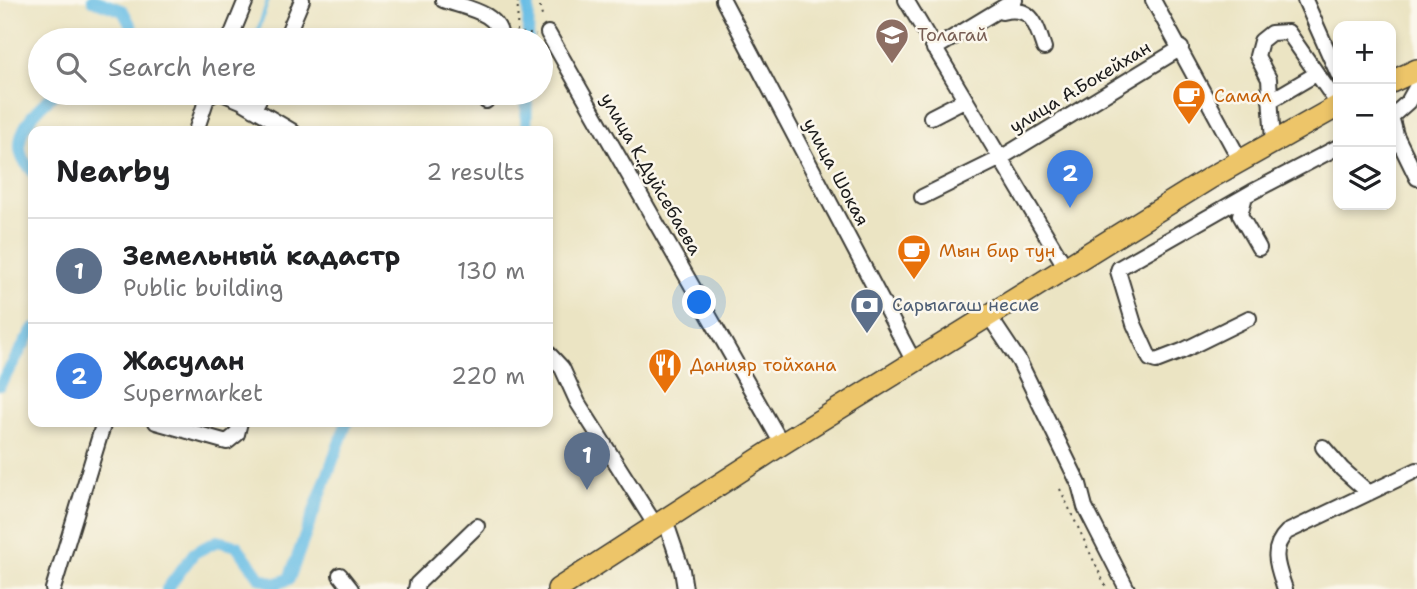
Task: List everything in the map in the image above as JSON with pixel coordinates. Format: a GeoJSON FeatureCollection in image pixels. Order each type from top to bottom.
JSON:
{"type":"FeatureCollection","features":[{"type":"Feature","properties":{"kind":"highway"},"geometry":{"type":"LineString","coordinates":[[1396,80],[1417,70]]}},
{"type":"Feature","properties":{"kind":"highway"},"geometry":{"type":"LineString","coordinates":[[558,589],[914,362],[1240,160],[1333,108]]}},
{"type":"Feature","properties":{"kind":"street"},"geometry":{"type":"LineString","coordinates":[[234,28],[246,0]]}},
{"type":"Feature","properties":{"kind":"street"},"geometry":{"type":"LineString","coordinates":[[290,28],[302,0]]}},
{"type":"Feature","properties":{"kind":"street"},"geometry":{"type":"LineString","coordinates":[[443,0],[487,16],[496,21],[498,28]]}},
{"type":"Feature","properties":{"kind":"street","name":"улица Шокая"},"geometry":{"type":"LineString","coordinates":[[723,0],[914,362]]}},
{"type":"Feature","properties":{"kind":"street","name":"улица А.Бокейхан"},"geometry":{"type":"LineString","coordinates":[[906,0],[1066,268]]}},
{"type":"Feature","properties":{"kind":"street"},"geometry":{"type":"LineString","coordinates":[[934,49],[1015,0]]}},
{"type":"Feature","properties":{"kind":"street"},"geometry":{"type":"LineString","coordinates":[[1153,0],[1240,160]]}},
{"type":"Feature","properties":{"kind":"street"},"geometry":{"type":"LineString","coordinates":[[1305,0],[1333,63]]}},
{"type":"Feature","properties":{"kind":"street"},"geometry":{"type":"LineString","coordinates":[[991,15],[1016,9],[1026,12],[1037,29],[1044,48]]}},
{"type":"Feature","properties":{"kind":"street"},"geometry":{"type":"LineString","coordinates":[[1273,142],[1269,79],[1257,56],[1261,41],[1271,33],[1289,32],[1333,98]]}},
{"type":"Feature","properties":{"kind":"street","name":"улица К.Дуйсебаева"},"geometry":{"type":"LineString","coordinates":[[553,42],[782,444]]}},
{"type":"Feature","properties":{"kind":"street","name":"улица А.Бокейхан"},"geometry":{"type":"LineString","coordinates":[[922,197],[999,159],[1181,48]]}},
{"type":"Feature","properties":{"kind":"street"},"geometry":{"type":"LineString","coordinates":[[1270,101],[1316,74]]}},
{"type":"Feature","properties":{"kind":"street"},"geometry":{"type":"LineString","coordinates":[[1396,113],[1408,102],[1417,86]]}},
{"type":"Feature","properties":{"kind":"street"},"geometry":{"type":"LineString","coordinates":[[931,117],[964,100]]}},
{"type":"Feature","properties":{"kind":"street"},"geometry":{"type":"LineString","coordinates":[[198,126],[205,105]]}},
{"type":"Feature","properties":{"kind":"street"},"geometry":{"type":"LineString","coordinates":[[246,105],[283,126]]}},
{"type":"Feature","properties":{"kind":"street"},"geometry":{"type":"LineString","coordinates":[[254,109],[256,105]]}},
{"type":"Feature","properties":{"kind":"street"},"geometry":{"type":"LineString","coordinates":[[1396,135],[1417,178]]}},
{"type":"Feature","properties":{"kind":"street"},"geometry":{"type":"LineString","coordinates":[[1249,318],[1182,351],[1156,361],[1150,359],[1117,276],[1119,268],[1333,150]]}},
{"type":"Feature","properties":{"kind":"street"},"geometry":{"type":"LineString","coordinates":[[1245,196],[1241,215],[1259,248]]}},
{"type":"Feature","properties":{"kind":"street"},"geometry":{"type":"LineString","coordinates":[[989,316],[1019,361],[1079,484],[1085,507],[1127,589]]}},
{"type":"Feature","properties":{"kind":"street"},"geometry":{"type":"LineString","coordinates":[[553,358],[562,368],[578,403],[675,548],[685,589]]}},
{"type":"Feature","properties":{"kind":"street"},"geometry":{"type":"LineString","coordinates":[[53,589],[102,427]]}},
{"type":"Feature","properties":{"kind":"street"},"geometry":{"type":"LineString","coordinates":[[174,427],[227,442],[236,434],[238,427]]}},
{"type":"Feature","properties":{"kind":"street"},"geometry":{"type":"LineString","coordinates":[[1323,447],[1369,494]]}},
{"type":"Feature","properties":{"kind":"street"},"geometry":{"type":"LineString","coordinates":[[1285,589],[1276,561],[1278,543],[1287,532],[1417,470]]}},
{"type":"Feature","properties":{"kind":"street"},"geometry":{"type":"LineString","coordinates":[[416,589],[417,584],[477,526]]}},
{"type":"Feature","properties":{"kind":"street"},"geometry":{"type":"LineString","coordinates":[[340,575],[351,589]]}},
{"type":"Feature","properties":{"kind":"path"},"geometry":{"type":"LineString","coordinates":[[517,28],[518,0]]}},
{"type":"Feature","properties":{"kind":"path"},"geometry":{"type":"LineString","coordinates":[[541,0],[540,9],[546,28]]}},
{"type":"Feature","properties":{"kind":"path"},"geometry":{"type":"LineString","coordinates":[[1060,489],[1107,589]]}},
{"type":"Feature","properties":{"kind":"waterway"},"geometry":{"type":"LineString","coordinates":[[93,0],[123,11],[132,28]]}},
{"type":"Feature","properties":{"kind":"waterway"},"geometry":{"type":"LineString","coordinates":[[259,28],[268,0]]}},
{"type":"Feature","properties":{"kind":"waterway"},"geometry":{"type":"LineString","coordinates":[[528,28],[529,0]]}},
{"type":"Feature","properties":{"kind":"waterway"},"geometry":{"type":"LineString","coordinates":[[28,166],[20,149],[23,130],[43,105]]}},
{"type":"Feature","properties":{"kind":"waterway"},"geometry":{"type":"LineString","coordinates":[[526,126],[527,105]]}},
{"type":"Feature","properties":{"kind":"waterway"},"geometry":{"type":"LineString","coordinates":[[0,385],[28,337]]}},
{"type":"Feature","properties":{"kind":"waterway"},"geometry":{"type":"LineString","coordinates":[[167,589],[194,553],[217,541],[237,546],[260,578],[275,584],[289,579],[345,427]]}},
{"type":"Feature","properties":{"kind":"place","name":"Толагай"},"geometry":{"type":"Point","coordinates":[892,65]}},
{"type":"Feature","properties":{"kind":"place","name":"Самал"},"geometry":{"type":"Point","coordinates":[1189,126]}},
{"type":"Feature","properties":{"kind":"place","name":"Жасулан"},"geometry":{"type":"Point","coordinates":[1070,208]}},
{"type":"Feature","properties":{"kind":"place","name":"Мын бир тун"},"geometry":{"type":"Point","coordinates":[914,281]}},
{"type":"Feature","properties":{"kind":"place","name":"Сарыагаш несие"},"geometry":{"type":"Point","coordinates":[867,335]}},
{"type":"Feature","properties":{"kind":"place","name":"Данияр тойхана"},"geometry":{"type":"Point","coordinates":[665,395]}},
{"type":"Feature","properties":{"kind":"place","name":"Земельный кадастр"},"geometry":{"type":"Point","coordinates":[587,490]}}]}
